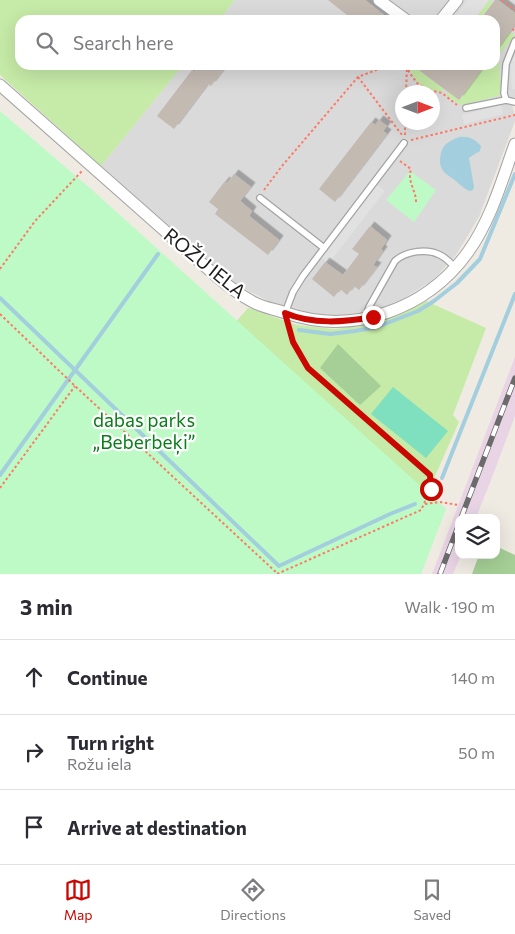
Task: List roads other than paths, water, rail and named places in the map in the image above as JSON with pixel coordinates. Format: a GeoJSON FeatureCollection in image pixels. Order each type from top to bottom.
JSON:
{"type":"FeatureCollection","features":[{"type":"Feature","properties":{"kind":"street"},"geometry":{"type":"LineString","coordinates":[[379,0],[399,15]]}},
{"type":"Feature","properties":{"kind":"street"},"geometry":{"type":"LineString","coordinates":[[445,15],[457,0]]}},
{"type":"Feature","properties":{"kind":"street","name":"ROŽU IELA"},"geometry":{"type":"LineString","coordinates":[[0,85],[231,288],[254,303],[274,310],[300,318],[326,321],[350,321],[391,312],[414,301],[447,276],[469,251],[487,220],[515,144]]}},
{"type":"Feature","properties":{"kind":"lane"},"geometry":{"type":"LineString","coordinates":[[506,100],[504,92],[506,64],[515,41]]}},
{"type":"Feature","properties":{"kind":"lane"},"geometry":{"type":"LineString","coordinates":[[466,108],[506,100],[515,102]]}},
{"type":"Feature","properties":{"kind":"lane"},"geometry":{"type":"LineString","coordinates":[[285,313],[293,292],[303,276],[404,143]]}},
{"type":"Feature","properties":{"kind":"lane"},"geometry":{"type":"LineString","coordinates":[[260,198],[324,248]]}},
{"type":"Feature","properties":{"kind":"lane"},"geometry":{"type":"LineString","coordinates":[[366,318],[368,307],[395,261],[401,257],[417,252],[434,253],[447,260],[455,268]]}},
{"type":"Feature","properties":{"kind":"water"},"geometry":{"type":"Polygon","coordinates":[[[459,137],[471,138],[481,146],[480,151],[469,158],[474,187],[470,191],[446,173],[440,165],[443,148],[459,137]]]}},
{"type":"Feature","properties":{"kind":"waterway"},"geometry":{"type":"LineString","coordinates":[[299,330],[330,334],[377,327],[418,311],[434,301],[457,283],[480,259],[515,174]]}},
{"type":"Feature","properties":{"kind":"waterway"},"geometry":{"type":"LineString","coordinates":[[0,475],[158,254]]}},
{"type":"Feature","properties":{"kind":"waterway"},"geometry":{"type":"LineString","coordinates":[[442,478],[515,294]]}},
{"type":"Feature","properties":{"kind":"waterway"},"geometry":{"type":"LineString","coordinates":[[0,298],[279,566],[415,504]]}},
{"type":"Feature","properties":{"kind":"railway"},"geometry":{"type":"LineString","coordinates":[[463,514],[515,378]]}},
{"type":"Feature","properties":{"kind":"railway"},"geometry":{"type":"LineString","coordinates":[[440,574],[455,535]]}},
{"type":"Feature","properties":{"kind":"park label","name":"dabas parks „Beberbeķi”"},"geometry":{"type":"Point","coordinates":[144,431]}}]}
